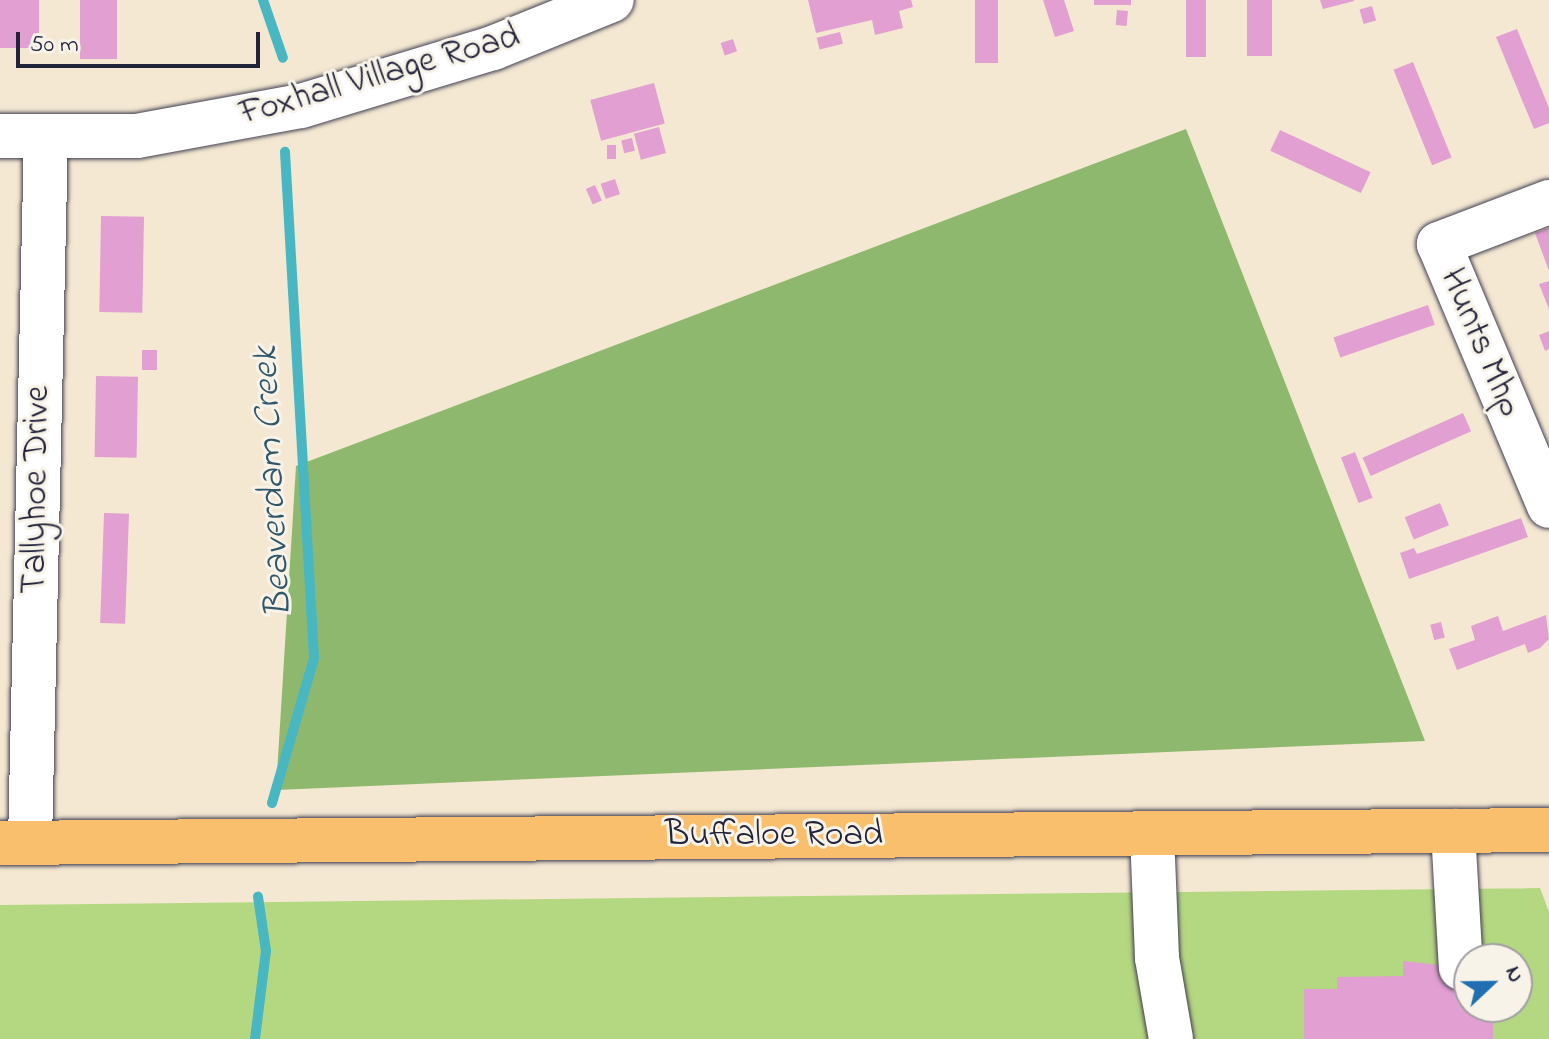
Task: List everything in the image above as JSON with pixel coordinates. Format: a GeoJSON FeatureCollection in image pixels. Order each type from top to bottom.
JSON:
{"type":"FeatureCollection","features":[{"type":"Feature","properties":{"kind":"main road","name":"Buffaloe Road"},"geometry":{"type":"LineString","coordinates":[[15,842],[1549,830]]}},
{"type":"Feature","properties":{"kind":"street","name":"Foxhall Village Road"},"geometry":{"type":"LineString","coordinates":[[0,136],[137,136],[301,106],[493,48],[597,3]]}},
{"type":"Feature","properties":{"kind":"street","name":"Tallyhoe Drive"},"geometry":{"type":"LineString","coordinates":[[15,842],[46,138]]}},
{"type":"Feature","properties":{"kind":"street","name":"Hunts Mhp"},"geometry":{"type":"LineString","coordinates":[[1549,202],[1439,244],[1549,506]]}},
{"type":"Feature","properties":{"kind":"street"},"geometry":{"type":"LineString","coordinates":[[1453,831],[1460,943]]}},
{"type":"Feature","properties":{"kind":"street"},"geometry":{"type":"LineString","coordinates":[[1152,833],[1157,958],[1171,1039]]}},
{"type":"Feature","properties":{"kind":"green space"},"geometry":{"type":"Polygon","coordinates":[[[1186,129],[1425,741],[276,790],[296,466],[1186,129]]]}},
{"type":"Feature","properties":{"kind":"green space"},"geometry":{"type":"Polygon","coordinates":[[[1540,888],[1549,912],[1549,1039],[0,1039],[0,905],[1540,888]]]}},
{"type":"Feature","properties":{"kind":"building"},"geometry":{"type":"Polygon","coordinates":[[[0,0],[39,0],[39,48],[0,48],[0,0]]]}},
{"type":"Feature","properties":{"kind":"building"},"geometry":{"type":"Polygon","coordinates":[[[80,0],[117,0],[117,59],[80,59],[80,0]]]}},
{"type":"Feature","properties":{"kind":"building"},"geometry":{"type":"Polygon","coordinates":[[[808,0],[911,0],[913,7],[899,11],[903,28],[875,35],[872,20],[816,33],[808,0]]]}},
{"type":"Feature","properties":{"kind":"building"},"geometry":{"type":"Polygon","coordinates":[[[975,0],[998,0],[998,63],[975,63],[975,0]]]}},
{"type":"Feature","properties":{"kind":"building"},"geometry":{"type":"Polygon","coordinates":[[[1043,0],[1064,0],[1074,31],[1055,37],[1043,0]]]}},
{"type":"Feature","properties":{"kind":"building"},"geometry":{"type":"Polygon","coordinates":[[[1094,0],[1131,0],[1131,5],[1094,5],[1094,0]]]}},
{"type":"Feature","properties":{"kind":"building"},"geometry":{"type":"Polygon","coordinates":[[[1186,0],[1206,0],[1206,57],[1186,57],[1186,0]]]}},
{"type":"Feature","properties":{"kind":"building"},"geometry":{"type":"Polygon","coordinates":[[[1247,0],[1272,0],[1272,56],[1247,56],[1247,0]]]}},
{"type":"Feature","properties":{"kind":"building"},"geometry":{"type":"Polygon","coordinates":[[[1320,0],[1354,0],[1354,1],[1323,9],[1320,0]]]}},
{"type":"Feature","properties":{"kind":"building"},"geometry":{"type":"Polygon","coordinates":[[[1372,6],[1376,20],[1364,24],[1360,10],[1372,6]]]}},
{"type":"Feature","properties":{"kind":"building"},"geometry":{"type":"Polygon","coordinates":[[[1117,10],[1128,11],[1127,26],[1116,25],[1117,10]]]}},
{"type":"Feature","properties":{"kind":"building"},"geometry":{"type":"Polygon","coordinates":[[[1517,29],[1549,108],[1549,123],[1534,129],[1496,37],[1517,29]]]}},
{"type":"Feature","properties":{"kind":"building"},"geometry":{"type":"Polygon","coordinates":[[[840,32],[843,44],[820,49],[817,38],[840,32]]]}},
{"type":"Feature","properties":{"kind":"building"},"geometry":{"type":"Polygon","coordinates":[[[733,39],[737,51],[725,55],[721,43],[733,39]]]}},
{"type":"Feature","properties":{"kind":"building"},"geometry":{"type":"Polygon","coordinates":[[[1413,62],[1452,157],[1432,165],[1394,70],[1413,62]]]}},
{"type":"Feature","properties":{"kind":"building"},"geometry":{"type":"Polygon","coordinates":[[[654,83],[665,124],[601,141],[590,100],[654,83]]]}},
{"type":"Feature","properties":{"kind":"building"},"geometry":{"type":"Polygon","coordinates":[[[659,127],[666,153],[641,160],[634,134],[659,127]]]}},
{"type":"Feature","properties":{"kind":"building"},"geometry":{"type":"Polygon","coordinates":[[[1280,130],[1371,172],[1361,193],[1270,151],[1280,130]]]}},
{"type":"Feature","properties":{"kind":"building"},"geometry":{"type":"Polygon","coordinates":[[[632,138],[635,151],[624,153],[621,140],[632,138]]]}},
{"type":"Feature","properties":{"kind":"building"},"geometry":{"type":"Polygon","coordinates":[[[607,145],[616,145],[616,159],[607,159],[607,145]]]}},
{"type":"Feature","properties":{"kind":"building"},"geometry":{"type":"Polygon","coordinates":[[[615,179],[620,194],[606,199],[601,184],[615,179]]]}},
{"type":"Feature","properties":{"kind":"building"},"geometry":{"type":"Polygon","coordinates":[[[595,185],[602,201],[593,205],[586,189],[595,185]]]}},
{"type":"Feature","properties":{"kind":"building"},"geometry":{"type":"Polygon","coordinates":[[[101,216],[144,217],[142,313],[99,312],[101,216]]]}},
{"type":"Feature","properties":{"kind":"building"},"geometry":{"type":"Polygon","coordinates":[[[1549,228],[1549,271],[1535,233],[1549,228]]]}},
{"type":"Feature","properties":{"kind":"building"},"geometry":{"type":"Polygon","coordinates":[[[1549,281],[1549,309],[1539,284],[1549,281]]]}},
{"type":"Feature","properties":{"kind":"building"},"geometry":{"type":"Polygon","coordinates":[[[1428,305],[1435,325],[1340,357],[1333,338],[1428,305]]]}},
{"type":"Feature","properties":{"kind":"building"},"geometry":{"type":"Polygon","coordinates":[[[1549,331],[1549,349],[1545,351],[1539,335],[1549,331]]]}},
{"type":"Feature","properties":{"kind":"building"},"geometry":{"type":"Polygon","coordinates":[[[142,350],[157,350],[157,370],[142,370],[142,350]]]}},
{"type":"Feature","properties":{"kind":"building"},"geometry":{"type":"Polygon","coordinates":[[[96,376],[138,377],[137,458],[95,457],[96,376]]]}},
{"type":"Feature","properties":{"kind":"building"},"geometry":{"type":"Polygon","coordinates":[[[1463,413],[1471,431],[1371,476],[1363,458],[1463,413]]]}},
{"type":"Feature","properties":{"kind":"building"},"geometry":{"type":"Polygon","coordinates":[[[1355,452],[1373,498],[1359,503],[1341,457],[1355,452]]]}},
{"type":"Feature","properties":{"kind":"building"},"geometry":{"type":"Polygon","coordinates":[[[1440,503],[1449,525],[1414,539],[1405,517],[1440,503]]]}},
{"type":"Feature","properties":{"kind":"building"},"geometry":{"type":"Polygon","coordinates":[[[104,513],[129,514],[125,624],[100,623],[104,513]]]}},
{"type":"Feature","properties":{"kind":"building"},"geometry":{"type":"Polygon","coordinates":[[[1521,518],[1528,537],[1409,579],[1400,553],[1414,548],[1417,554],[1521,518]]]}},
{"type":"Feature","properties":{"kind":"building"},"geometry":{"type":"Polygon","coordinates":[[[1546,615],[1549,639],[1540,648],[1528,653],[1525,644],[1457,670],[1449,649],[1475,640],[1471,626],[1498,616],[1503,631],[1546,615]]]}},
{"type":"Feature","properties":{"kind":"building"},"geometry":{"type":"Polygon","coordinates":[[[1441,622],[1445,638],[1434,640],[1430,625],[1441,622]]]}},
{"type":"Feature","properties":{"kind":"building"},"geometry":{"type":"Polygon","coordinates":[[[1403,961],[1453,966],[1453,1023],[1493,1023],[1493,1039],[1304,1039],[1304,989],[1337,989],[1337,977],[1403,976],[1403,961]]]}},
{"type":"Feature","properties":{"kind":"waterway","name":"Beaverdam Creek"},"geometry":{"type":"LineString","coordinates":[[263,0],[283,58]]}},
{"type":"Feature","properties":{"kind":"waterway","name":"Beaverdam Creek"},"geometry":{"type":"LineString","coordinates":[[272,803],[314,658],[285,152]]}},
{"type":"Feature","properties":{"kind":"waterway","name":"Beaverdam Creek"},"geometry":{"type":"LineString","coordinates":[[255,1039],[266,951],[258,897]]}}]}
